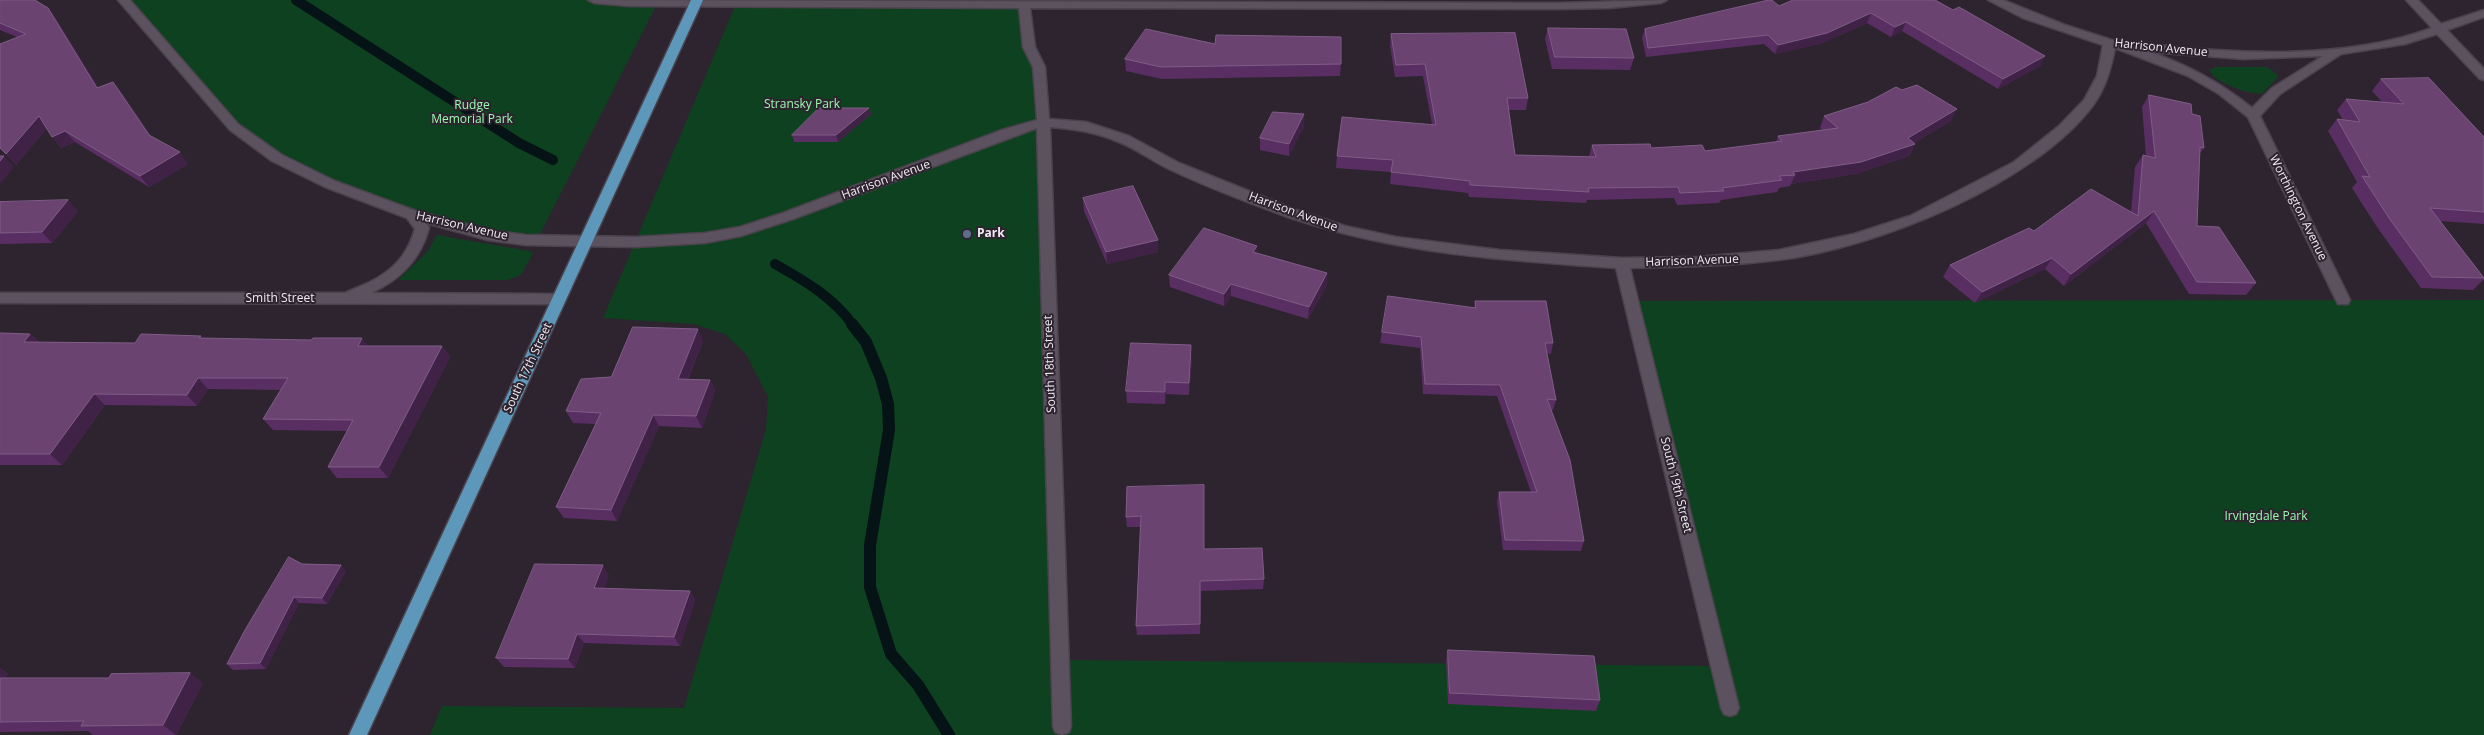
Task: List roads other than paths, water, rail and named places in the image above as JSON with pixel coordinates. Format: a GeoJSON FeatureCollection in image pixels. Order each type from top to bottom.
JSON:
{"type":"FeatureCollection","features":[{"type":"Feature","properties":{"kind":"main road","name":"South 17th Street"},"geometry":{"type":"LineString","coordinates":[[358,735],[696,2]]}},
{"type":"Feature","properties":{"kind":"street","name":"Harrison Avenue"},"geometry":{"type":"LineString","coordinates":[[124,0],[234,128],[277,158],[330,184],[412,215],[488,235],[526,240],[665,242],[705,238],[741,231],[788,216],[1006,133],[1043,122],[1086,126],[1124,139],[1174,166],[1291,213],[1343,230],[1396,242],[1500,255],[1622,263],[1698,262],[1779,255],[1855,238],[1915,219],[2019,165],[2064,130],[2089,102],[2103,76],[2110,42],[2160,49],[2224,54],[2280,54],[2341,50],[2408,39],[2484,13]]}},
{"type":"Feature","properties":{"kind":"street"},"geometry":{"type":"LineString","coordinates":[[594,0],[628,3],[1557,3],[1609,5],[1661,0]]}},
{"type":"Feature","properties":{"kind":"street","name":"Worthington Avenue"},"geometry":{"type":"LineString","coordinates":[[1994,0],[2030,17],[2162,59],[2202,76],[2236,99],[2254,115],[2343,300]]}},
{"type":"Feature","properties":{"kind":"street"},"geometry":{"type":"LineString","coordinates":[[2412,0],[2484,76]]}},
{"type":"Feature","properties":{"kind":"street","name":"South 18th Street"},"geometry":{"type":"LineString","coordinates":[[1024,4],[1029,47],[1039,67],[1043,122],[1062,726]]}},
{"type":"Feature","properties":{"kind":"street"},"geometry":{"type":"LineString","coordinates":[[2254,115],[2276,91],[2341,50]]}},
{"type":"Feature","properties":{"kind":"street"},"geometry":{"type":"LineString","coordinates":[[344,299],[370,289],[389,278],[408,260],[419,246],[422,228],[412,215]]}},
{"type":"Feature","properties":{"kind":"street","name":"South 19th Street"},"geometry":{"type":"LineString","coordinates":[[1622,263],[1730,708]]}},
{"type":"Feature","properties":{"kind":"street","name":"Smith Street"},"geometry":{"type":"LineString","coordinates":[[0,298],[559,299]]}},
{"type":"Feature","properties":{"kind":"waterway"},"geometry":{"type":"LineString","coordinates":[[296,0],[519,143],[553,160]]}},
{"type":"Feature","properties":{"kind":"waterway"},"geometry":{"type":"LineString","coordinates":[[775,264],[808,283],[837,306],[853,325]]}},
{"type":"Feature","properties":{"kind":"waterway"},"geometry":{"type":"LineString","coordinates":[[852,324],[866,342],[881,378],[888,404],[889,430],[870,545],[870,587],[891,654],[918,685],[949,735]]}},
{"type":"Feature","properties":{"kind":"place","name":"Park"},"geometry":{"type":"Point","coordinates":[967,234]}},
{"type":"Feature","properties":{"kind":"park label","name":"Stransky Park"},"geometry":{"type":"Point","coordinates":[802,105]}},
{"type":"Feature","properties":{"kind":"park label","name":"Rudge Memorial Park"},"geometry":{"type":"Point","coordinates":[472,113]}},
{"type":"Feature","properties":{"kind":"park label","name":"Irvingdale Park"},"geometry":{"type":"Point","coordinates":[2266,517]}}]}
